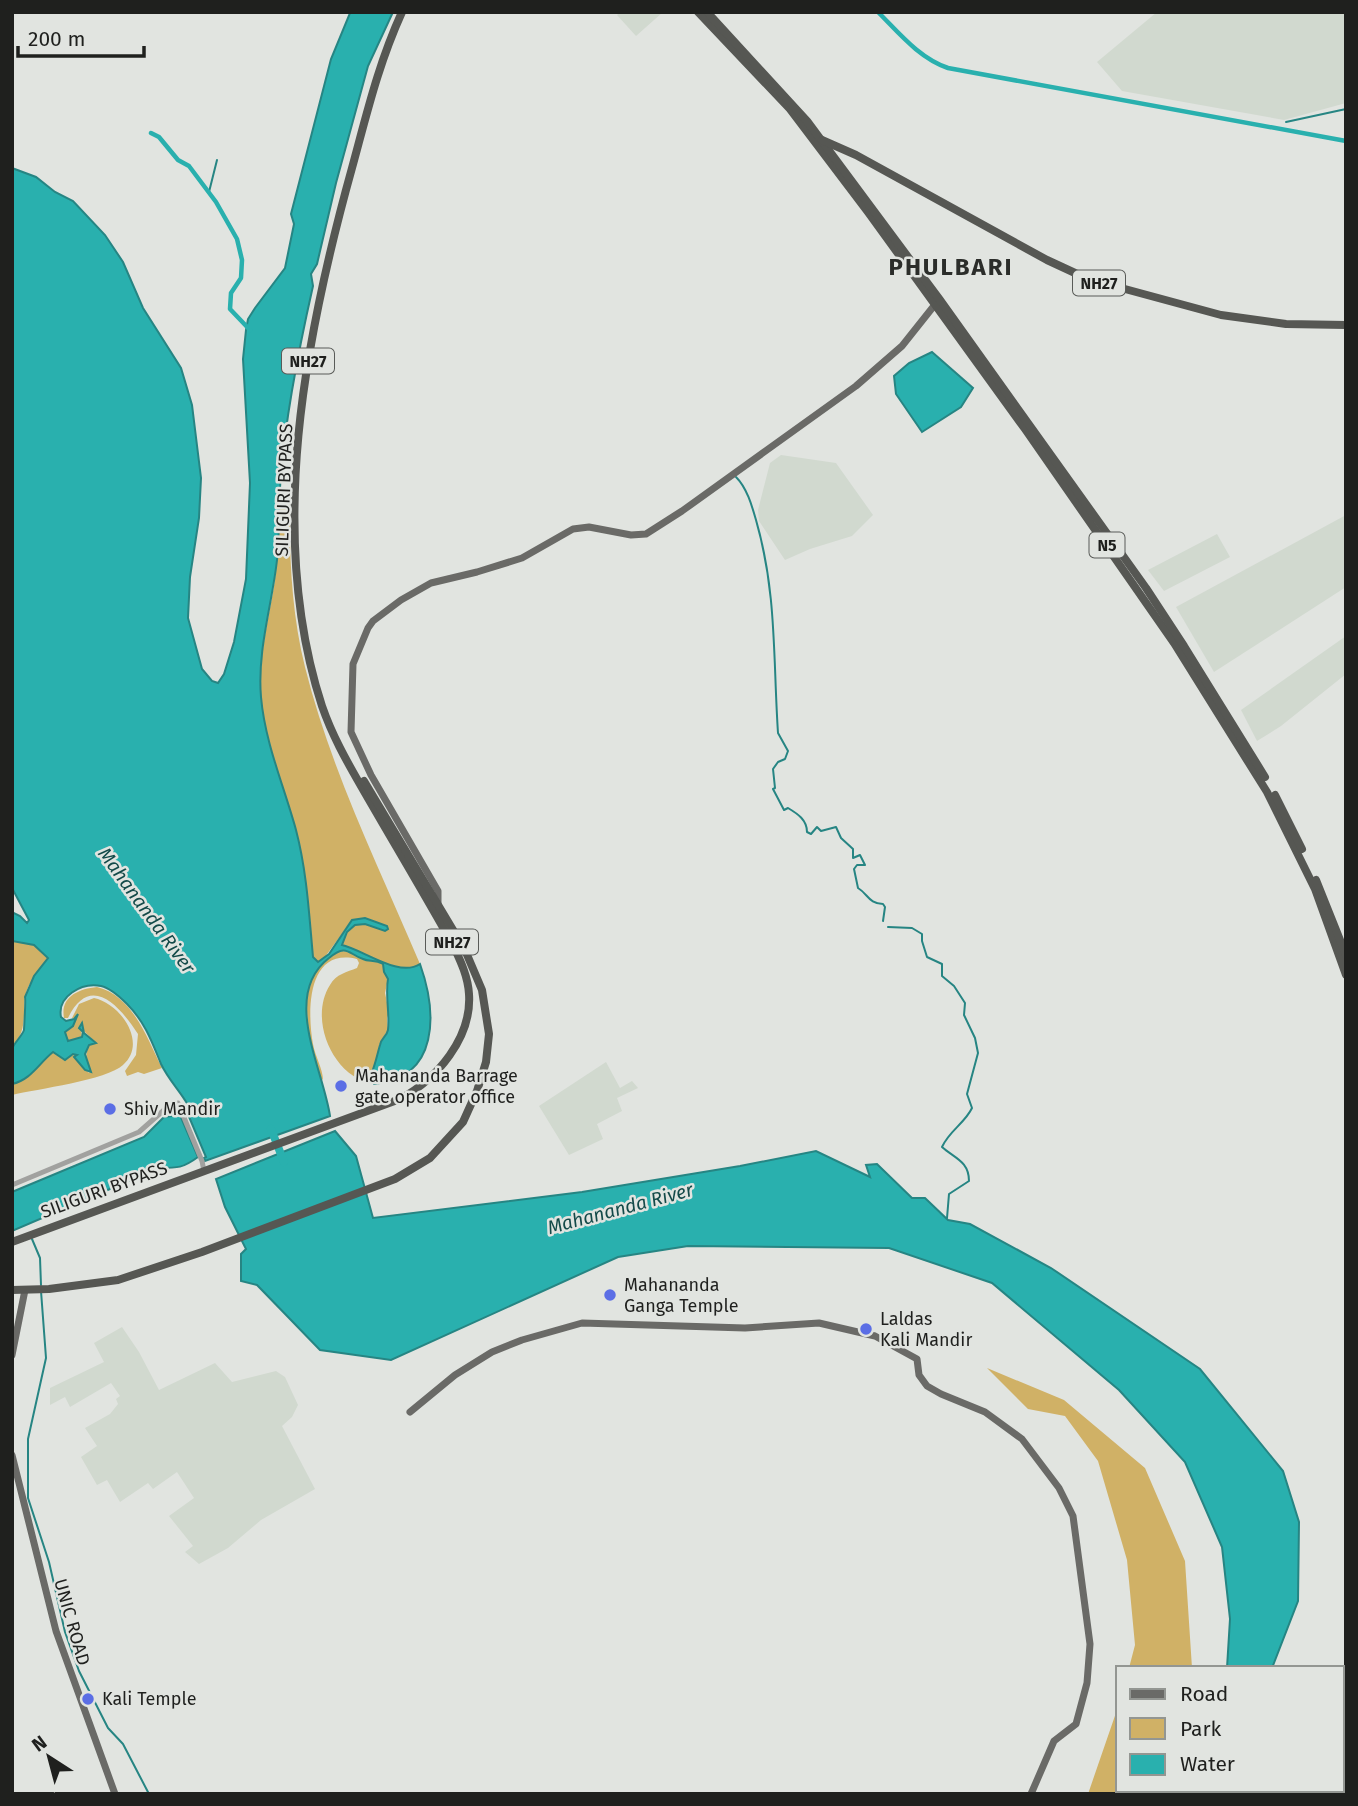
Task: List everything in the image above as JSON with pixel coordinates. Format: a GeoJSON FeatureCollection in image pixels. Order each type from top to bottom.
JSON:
{"type":"FeatureCollection","features":[{"type":"Feature","properties":{"kind":"highway","name":"SILIGURI BYPASS"},"geometry":{"type":"LineString","coordinates":[[12,1242],[400,1099],[413,1092],[439,1069],[459,1039],[467,1018],[467,978],[454,947],[337,745],[327,719],[306,640],[294,533],[300,436],[311,341],[323,277],[372,89],[402,12]]}},
{"type":"Feature","properties":{"kind":"highway","name":"NH27"},"geometry":{"type":"LineString","coordinates":[[698,12],[780,98],[812,137],[829,148],[876,168]]}},
{"type":"Feature","properties":{"kind":"highway","name":"NH27"},"geometry":{"type":"LineString","coordinates":[[707,12],[776,85],[820,142],[856,155],[1047,260],[1088,279],[1222,315],[1286,324],[1346,326]]}},
{"type":"Feature","properties":{"kind":"highway","name":"N5"},"geometry":{"type":"LineString","coordinates":[[820,142],[940,306]]}},
{"type":"Feature","properties":{"kind":"highway","name":"N5"},"geometry":{"type":"LineString","coordinates":[[829,148],[1134,583],[1257,775],[1310,878],[1344,957],[1346,975]]}},
{"type":"Feature","properties":{"kind":"highway"},"geometry":{"type":"LineString","coordinates":[[845,170],[856,161]]}},
{"type":"Feature","properties":{"kind":"highway","name":"NH27"},"geometry":{"type":"LineString","coordinates":[[28,1290],[118,1280],[202,1252],[395,1179],[430,1158],[463,1122],[482,1077],[489,1034],[478,976],[366,785],[346,756],[327,719]]}},
{"type":"Feature","properties":{"kind":"highway"},"geometry":{"type":"LineString","coordinates":[[12,1290],[28,1290]]}},
{"type":"Feature","properties":{"kind":"main road"},"geometry":{"type":"LineString","coordinates":[[438,905],[436,889],[367,768],[351,732],[353,664],[373,621],[401,600],[431,583],[522,558],[573,529],[589,527],[631,535],[646,534],[856,386],[902,346],[925,318],[940,306]]}},
{"type":"Feature","properties":{"kind":"main road"},"geometry":{"type":"LineString","coordinates":[[12,1355],[28,1290]]}},
{"type":"Feature","properties":{"kind":"main road"},"geometry":{"type":"LineString","coordinates":[[410,1412],[454,1375],[492,1352],[513,1343],[582,1323],[746,1328],[819,1323],[869,1334],[904,1351],[917,1360],[919,1375],[927,1386],[985,1412],[1022,1439],[1059,1488],[1073,1517],[1090,1644],[1086,1692],[1076,1724],[1054,1741],[1031,1794]]}},
{"type":"Feature","properties":{"kind":"main road","name":"UNIC ROAD"},"geometry":{"type":"LineString","coordinates":[[12,1455],[56,1631],[115,1794]]}},
{"type":"Feature","properties":{"kind":"street"},"geometry":{"type":"LineString","coordinates":[[12,1185],[139,1132],[164,1110],[178,1103],[206,1171]]}},
{"type":"Feature","properties":{"kind":"shaded area"},"geometry":{"type":"Polygon","coordinates":[[[620,12],[663,12],[636,36],[617,15],[620,12]]]}},
{"type":"Feature","properties":{"kind":"shaded area"},"geometry":{"type":"Polygon","coordinates":[[[1157,12],[1346,12],[1346,103],[1284,120],[1122,91],[1097,62],[1157,12]]]}},
{"type":"Feature","properties":{"kind":"shaded area"},"geometry":{"type":"Polygon","coordinates":[[[781,455],[836,463],[873,515],[852,536],[785,560],[759,521],[758,510],[770,463],[781,455]]]}},
{"type":"Feature","properties":{"kind":"shaded area"},"geometry":{"type":"Polygon","coordinates":[[[1346,515],[1346,587],[1214,672],[1176,607],[1346,515]]]}},
{"type":"Feature","properties":{"kind":"shaded area"},"geometry":{"type":"Polygon","coordinates":[[[1217,534],[1230,557],[1164,591],[1148,570],[1217,534]]]}},
{"type":"Feature","properties":{"kind":"shaded area"},"geometry":{"type":"Polygon","coordinates":[[[1346,636],[1346,674],[1281,726],[1257,741],[1241,710],[1346,636]]]}},
{"type":"Feature","properties":{"kind":"shaded area"},"geometry":{"type":"Polygon","coordinates":[[[606,1062],[620,1088],[632,1081],[638,1088],[617,1098],[622,1111],[597,1124],[603,1139],[569,1155],[539,1106],[606,1062]]]}},
{"type":"Feature","properties":{"kind":"shaded area"},"geometry":{"type":"Polygon","coordinates":[[[122,1327],[159,1390],[215,1363],[232,1382],[276,1371],[285,1377],[298,1405],[292,1417],[282,1426],[315,1489],[261,1520],[228,1548],[199,1564],[185,1552],[193,1546],[169,1516],[194,1498],[177,1472],[153,1489],[148,1483],[120,1502],[107,1480],[97,1485],[81,1457],[97,1446],[85,1428],[110,1414],[118,1404],[116,1399],[120,1396],[111,1383],[70,1407],[65,1397],[50,1405],[50,1388],[104,1362],[94,1343],[122,1327]]]}},
{"type":"Feature","properties":{"kind":"green space"},"geometry":{"type":"Polygon","coordinates":[[[290,504],[292,586],[305,667],[342,781],[420,964],[412,967],[402,968],[381,962],[342,945],[347,932],[355,925],[365,924],[387,930],[352,920],[322,961],[318,962],[313,957],[300,846],[270,748],[260,683],[274,586],[279,507],[290,504]]]}},
{"type":"Feature","properties":{"kind":"green space"},"geometry":{"type":"Polygon","coordinates":[[[12,941],[34,945],[48,958],[27,991],[22,1029],[12,1047],[12,941]]]}},
{"type":"Feature","properties":{"kind":"green space"},"geometry":{"type":"Polygon","coordinates":[[[342,951],[383,964],[388,979],[385,993],[389,1012],[388,1030],[372,1071],[374,1084],[347,1071],[336,1059],[323,1030],[324,999],[330,985],[339,976],[357,968],[357,959],[341,958],[328,963],[314,985],[311,1030],[323,1080],[314,1061],[307,1015],[310,979],[319,966],[342,951]]]}},
{"type":"Feature","properties":{"kind":"green space"},"geometry":{"type":"Polygon","coordinates":[[[97,987],[110,992],[129,1009],[162,1068],[127,1076],[125,1071],[136,1055],[138,1034],[122,1013],[104,998],[86,997],[68,1018],[64,1018],[65,1005],[72,995],[97,987]]]}},
{"type":"Feature","properties":{"kind":"green space"},"geometry":{"type":"Polygon","coordinates":[[[94,998],[111,1006],[128,1025],[133,1044],[127,1061],[102,1075],[12,1095],[12,1084],[31,1074],[53,1052],[64,1060],[73,1054],[77,1055],[74,1057],[89,1073],[91,1070],[87,1052],[89,1045],[96,1043],[81,1028],[82,1037],[71,1041],[66,1039],[65,1032],[73,1026],[75,1019],[72,1018],[79,1004],[94,998]]]}},
{"type":"Feature","properties":{"kind":"green space"},"geometry":{"type":"Polygon","coordinates":[[[987,1368],[1064,1400],[1145,1468],[1185,1561],[1192,1666],[1130,1666],[1135,1645],[1127,1560],[1098,1461],[1065,1416],[1028,1409],[987,1368]]]}},
{"type":"Feature","properties":{"kind":"green space"},"geometry":{"type":"Polygon","coordinates":[[[1116,1713],[1116,1792],[1134,1792],[1088,1794],[1116,1713]]]}},
{"type":"Feature","properties":{"kind":"water"},"geometry":{"type":"Polygon","coordinates":[[[393,12],[368,66],[317,264],[311,274],[313,286],[286,428],[277,560],[260,680],[266,731],[303,862],[313,957],[318,962],[329,954],[352,920],[365,918],[387,926],[385,931],[365,924],[355,925],[347,932],[342,945],[402,968],[420,964],[429,1002],[428,1040],[422,1056],[411,1069],[396,1079],[374,1084],[372,1072],[388,1030],[388,979],[380,962],[340,951],[315,973],[308,992],[306,1012],[330,1116],[205,1161],[206,1157],[187,1112],[188,1105],[164,1069],[143,1025],[124,1001],[104,987],[86,986],[72,992],[61,1010],[61,1017],[66,1021],[74,1019],[78,1014],[73,1026],[65,1032],[68,1041],[82,1037],[83,1032],[79,1028],[82,1023],[84,1033],[96,1043],[89,1045],[85,1054],[91,1072],[85,1070],[74,1057],[77,1055],[73,1054],[65,1060],[53,1052],[30,1075],[12,1084],[11,1053],[24,1030],[25,997],[34,976],[48,958],[34,945],[12,941],[12,912],[27,923],[29,920],[12,888],[12,168],[36,177],[55,192],[73,201],[105,235],[123,262],[143,308],[181,368],[192,405],[201,478],[188,618],[202,669],[212,681],[218,683],[224,674],[234,642],[246,579],[250,483],[243,359],[248,319],[285,268],[294,224],[291,214],[331,59],[350,13],[393,12]]]}},
{"type":"Feature","properties":{"kind":"water"},"geometry":{"type":"Polygon","coordinates":[[[932,352],[973,388],[961,407],[922,432],[896,394],[894,376],[909,363],[932,352]]]}},
{"type":"Feature","properties":{"kind":"water"},"geometry":{"type":"Polygon","coordinates":[[[180,1115],[198,1157],[193,1161],[180,1167],[159,1168],[12,1231],[12,1192],[144,1137],[164,1117],[180,1115]]]}},
{"type":"Feature","properties":{"kind":"water"},"geometry":{"type":"Polygon","coordinates":[[[335,1131],[356,1156],[373,1218],[582,1192],[816,1151],[870,1177],[866,1165],[877,1164],[912,1198],[925,1198],[948,1220],[970,1224],[1051,1268],[1200,1369],[1283,1471],[1299,1522],[1298,1601],[1273,1666],[1227,1666],[1230,1619],[1222,1547],[1185,1462],[1119,1390],[992,1283],[889,1248],[688,1246],[618,1257],[391,1360],[320,1350],[257,1285],[241,1281],[241,1254],[246,1249],[225,1207],[216,1179],[335,1131]]]}},
{"type":"Feature","properties":{"kind":"waterway"},"geometry":{"type":"LineString","coordinates":[[878,12],[919,51],[948,68],[1346,141]]}},
{"type":"Feature","properties":{"kind":"waterway"},"geometry":{"type":"LineString","coordinates":[[1286,122],[1346,109]]}},
{"type":"Feature","properties":{"kind":"waterway"},"geometry":{"type":"LineString","coordinates":[[151,133],[159,137],[178,160],[189,166],[216,202],[237,239],[242,260],[241,278],[231,293],[230,309],[250,330]]}},
{"type":"Feature","properties":{"kind":"waterway"},"geometry":{"type":"LineString","coordinates":[[209,192],[217,160]]}},
{"type":"Feature","properties":{"kind":"waterway"},"geometry":{"type":"LineString","coordinates":[[736,477],[751,503],[768,574],[778,733],[788,751],[785,759],[778,762],[773,769],[773,789],[784,810],[788,808],[801,818],[807,832],[811,834],[817,827],[821,831],[836,827],[841,838],[853,849],[853,858],[860,855],[865,865],[857,865],[854,869],[858,888],[872,901],[883,904],[883,921]]}},
{"type":"Feature","properties":{"kind":"waterway"},"geometry":{"type":"LineString","coordinates":[[888,927],[912,928],[922,934],[927,957],[942,964],[942,976],[954,986],[965,1003],[964,1015],[975,1038],[978,1053],[967,1094],[972,1108],[942,1147],[964,1164],[969,1181],[949,1194],[947,1218]]}},
{"type":"Feature","properties":{"kind":"waterway","name":"Mahananda River"},"geometry":{"type":"LineString","coordinates":[[271,1129],[284,1162]]}},
{"type":"Feature","properties":{"kind":"waterway"},"geometry":{"type":"LineString","coordinates":[[32,1239],[40,1258],[41,1285]]}},
{"type":"Feature","properties":{"kind":"waterway"},"geometry":{"type":"LineString","coordinates":[[41,1291],[46,1358],[28,1439],[28,1498],[49,1562],[65,1632],[79,1671],[108,1728],[123,1744],[149,1794]]}},
{"type":"Feature","properties":{"kind":"place","name":"Mahananda Barrage gate operator office"},"geometry":{"type":"Point","coordinates":[341,1086]}},
{"type":"Feature","properties":{"kind":"place","name":"Shiv Mandir"},"geometry":{"type":"Point","coordinates":[110,1109]}},
{"type":"Feature","properties":{"kind":"place","name":"Mahananda Ganga Temple"},"geometry":{"type":"Point","coordinates":[610,1295]}},
{"type":"Feature","properties":{"kind":"place","name":"Laldas Kali Mandir"},"geometry":{"type":"Point","coordinates":[866,1329]}},
{"type":"Feature","properties":{"kind":"place","name":"Kali Temple"},"geometry":{"type":"Point","coordinates":[88,1699]}},
{"type":"Feature","properties":{"kind":"district","name":"PHULBARI"},"geometry":{"type":"Point","coordinates":[951,267]}}]}
